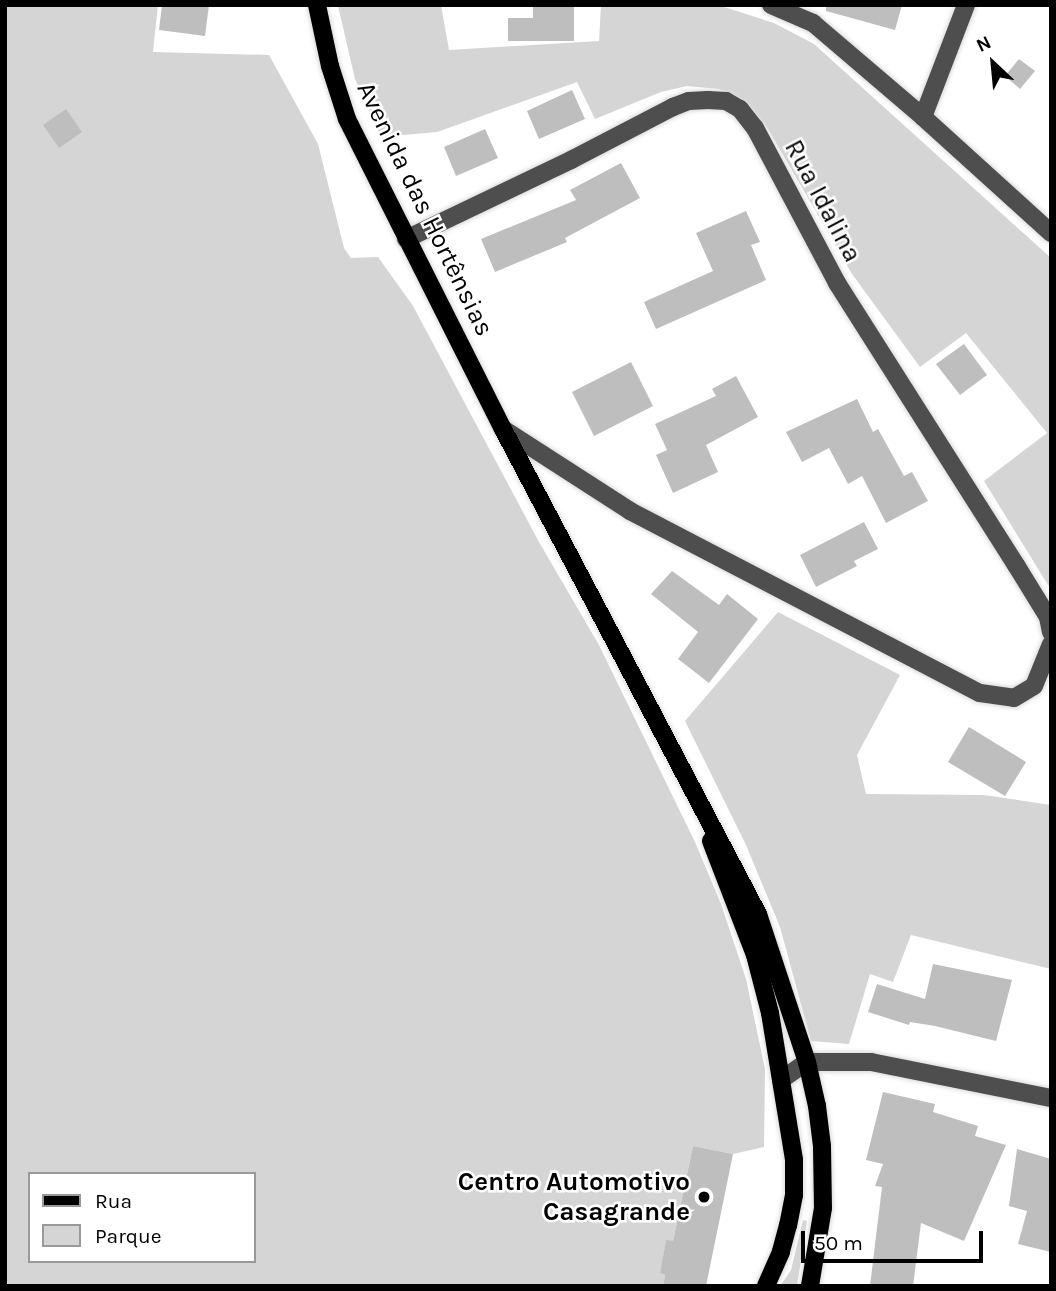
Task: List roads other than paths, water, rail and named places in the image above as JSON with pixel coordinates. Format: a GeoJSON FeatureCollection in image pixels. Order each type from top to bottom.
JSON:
{"type":"FeatureCollection","features":[{"type":"Feature","properties":{"kind":"main road","name":"Avenida das Hortênsias"},"geometry":{"type":"LineString","coordinates":[[317,5],[330,66],[347,119],[405,239],[636,677],[692,789]]}},
{"type":"Feature","properties":{"kind":"main road"},"geometry":{"type":"LineString","coordinates":[[692,789],[734,863],[758,914],[807,1062],[817,1106],[823,1208],[810,1286]]}},
{"type":"Feature","properties":{"kind":"main road"},"geometry":{"type":"LineString","coordinates":[[692,789],[755,956],[769,1013],[794,1160],[794,1195],[781,1252],[766,1286]]}},
{"type":"Feature","properties":{"kind":"street"},"geometry":{"type":"LineString","coordinates":[[771,5],[813,23],[923,117],[1051,233]]}},
{"type":"Feature","properties":{"kind":"street"},"geometry":{"type":"LineString","coordinates":[[923,117],[966,5]]}},
{"type":"Feature","properties":{"kind":"street","name":"Rua Idalina"},"geometry":{"type":"LineString","coordinates":[[405,239],[571,160],[673,107],[689,101],[708,100],[726,102],[740,108],[755,128],[837,283],[1029,586],[1048,617],[1051,632]]}},
{"type":"Feature","properties":{"kind":"street"},"geometry":{"type":"LineString","coordinates":[[503,429],[630,511],[980,693],[1014,698],[1034,686],[1051,644]]}},
{"type":"Feature","properties":{"kind":"street"},"geometry":{"type":"LineString","coordinates":[[781,1080],[807,1062],[871,1062],[1051,1098]]}},
{"type":"Feature","properties":{"kind":"place","name":"Centro Automotivo Casagrande"},"geometry":{"type":"Point","coordinates":[704,1197]}}]}
